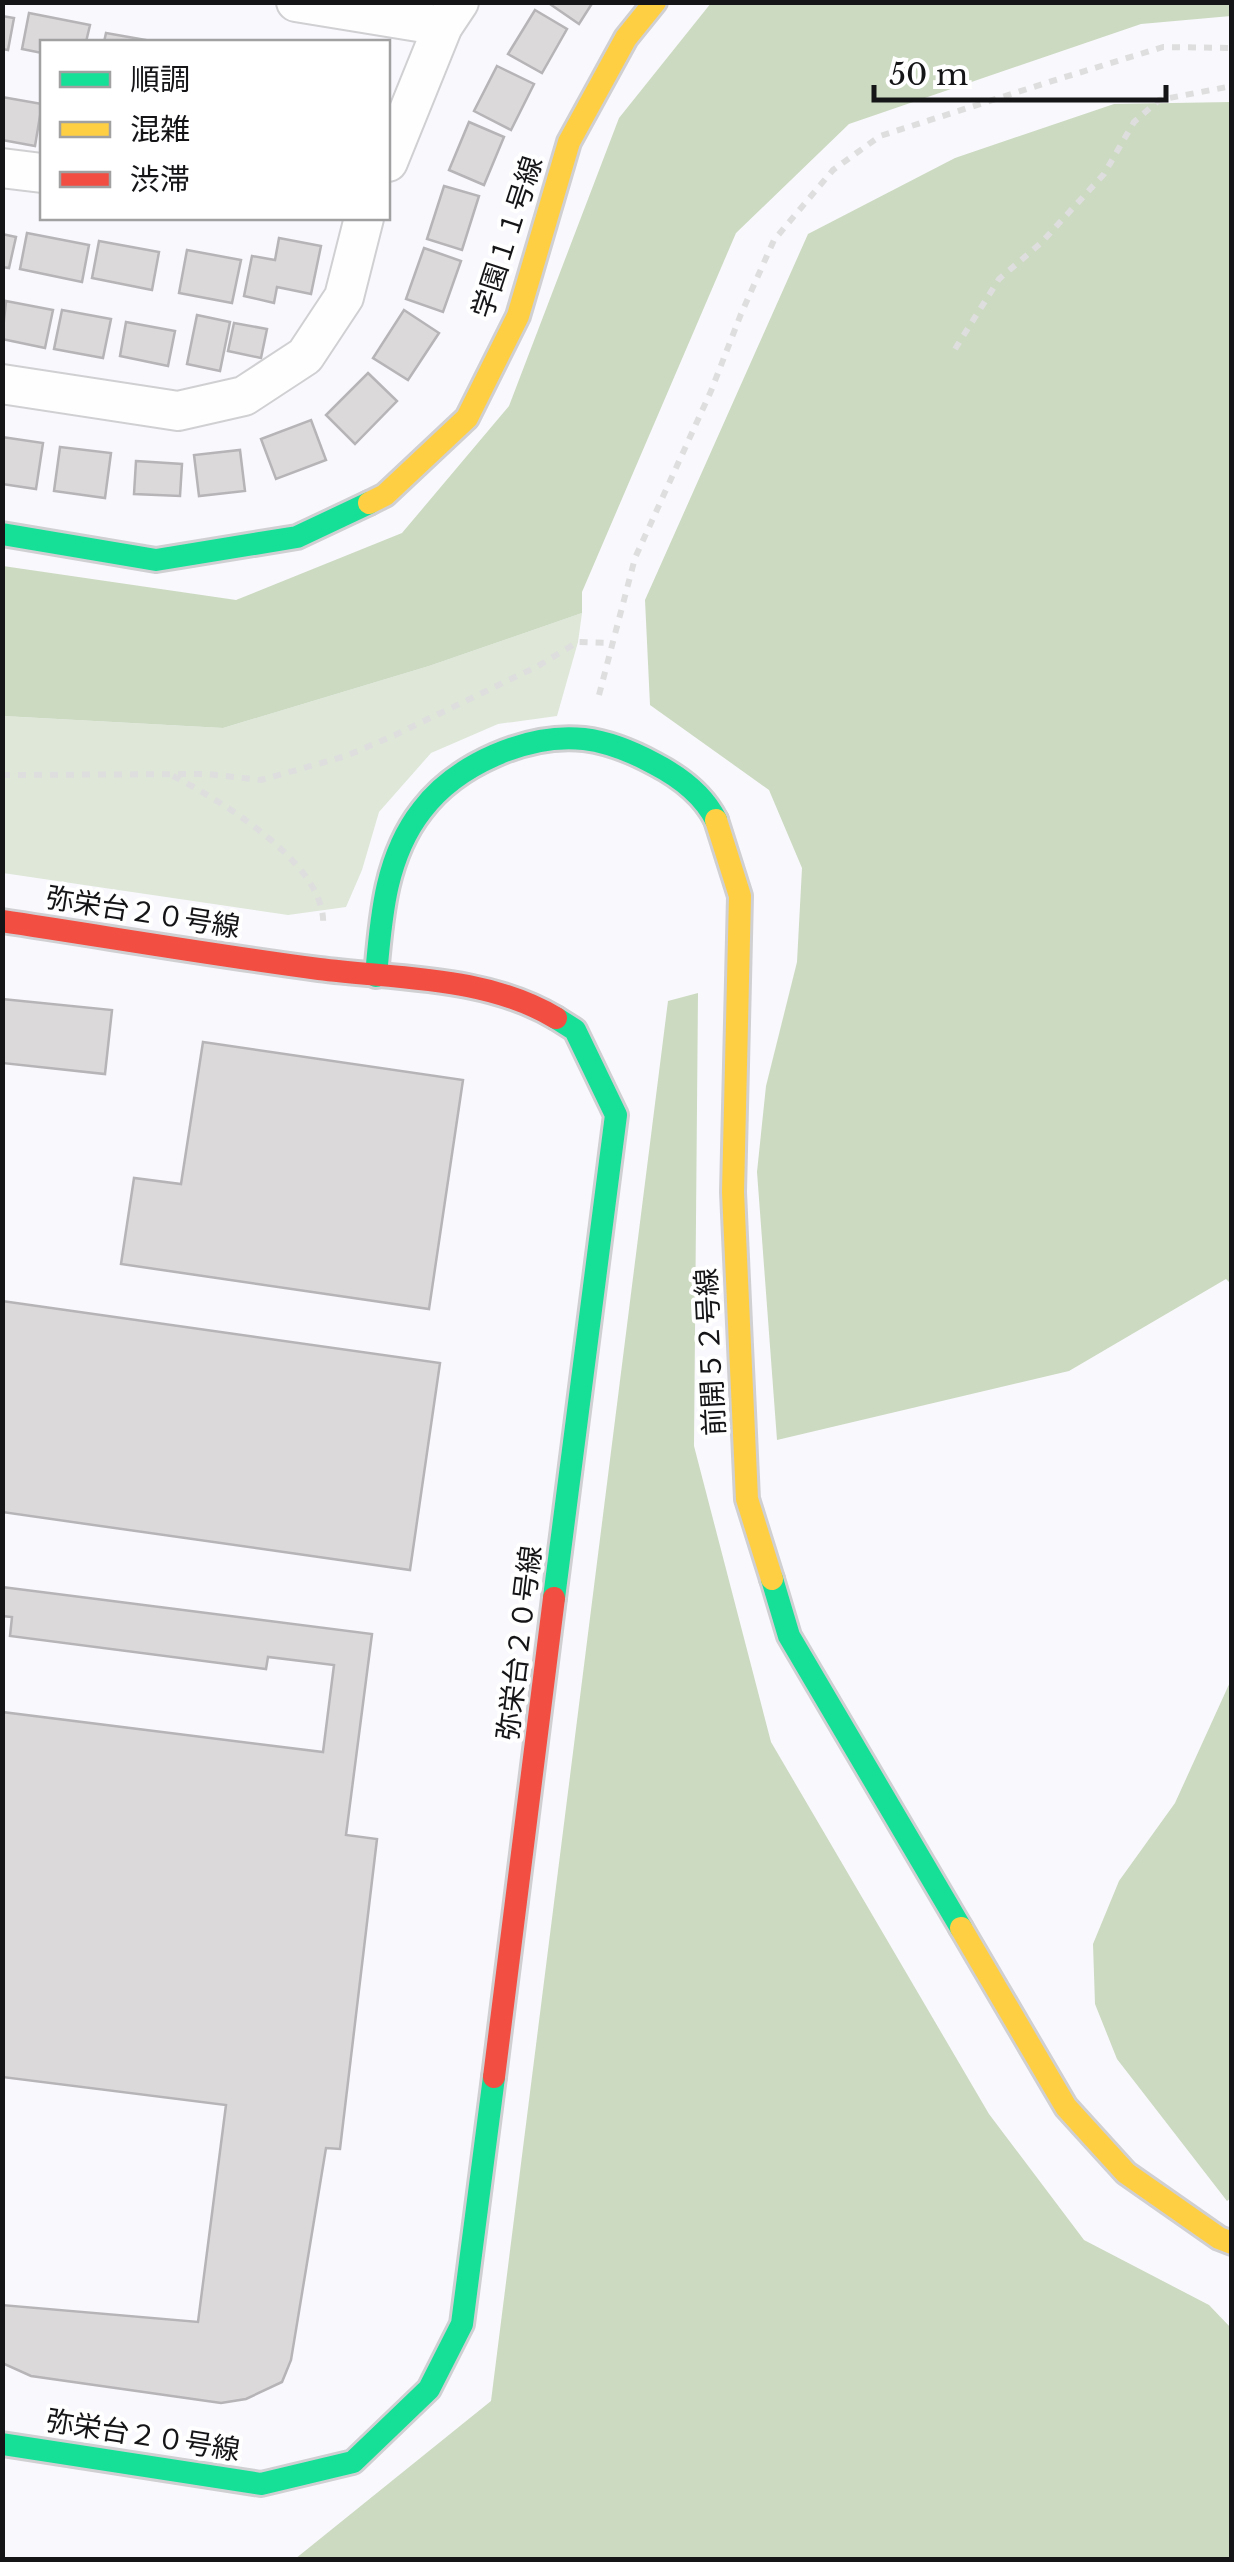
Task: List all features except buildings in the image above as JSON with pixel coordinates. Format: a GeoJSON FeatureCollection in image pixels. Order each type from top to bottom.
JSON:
{"type":"FeatureCollection","features":[{"type":"Feature","properties":{"kind":"street"},"geometry":{"type":"LineString","coordinates":[[296,2],[451,14],[390,157]]}},
{"type":"Feature","properties":{"kind":"street","name":"学園１１号線"},"geometry":{"type":"LineString","coordinates":[[2,534],[156,560],[297,537],[385,495],[467,418],[518,316],[569,142],[626,38],[655,2]]}},
{"type":"Feature","properties":{"kind":"street"},"geometry":{"type":"LineString","coordinates":[[2,168],[40,174]]}},
{"type":"Feature","properties":{"kind":"street"},"geometry":{"type":"LineString","coordinates":[[2,384],[178,412],[244,396],[305,356],[344,297],[360,220]]}},
{"type":"Feature","properties":{"kind":"street","name":"前開５２号線"},"geometry":{"type":"LineString","coordinates":[[376,976],[391,866],[423,808],[468,767],[525,746],[589,739],[665,766],[706,803],[732,859],[740,896],[733,1192],[747,1500],[789,1636],[1066,2106],[1126,2173],[1232,2243]]}},
{"type":"Feature","properties":{"kind":"street","name":"弥栄台２０号線"},"geometry":{"type":"LineString","coordinates":[[2,921],[319,969],[456,984],[526,1000],[575,1030],[616,1115],[462,2324],[429,2389],[352,2462],[260,2484],[2,2444]]}},
{"type":"Feature","properties":{"kind":"path"},"geometry":{"type":"LineString","coordinates":[[589,739],[635,558],[704,410],[774,240],[833,170],[880,136],[1163,47],[1232,48]]}},
{"type":"Feature","properties":{"kind":"path"},"geometry":{"type":"LineString","coordinates":[[955,349],[999,279],[1041,243],[1104,174],[1134,122],[1159,100],[1232,86]]}},
{"type":"Feature","properties":{"kind":"path"},"geometry":{"type":"LineString","coordinates":[[2,774],[207,774],[261,780],[346,756],[446,711],[578,642],[612,643]]}},
{"type":"Feature","properties":{"kind":"path"},"geometry":{"type":"LineString","coordinates":[[172,776],[214,796],[286,852],[306,876],[324,910],[319,969]]}},
{"type":"Feature","properties":{"kind":"green space"},"geometry":{"type":"Polygon","coordinates":[[[711,3],[1231,3],[1231,16],[1141,24],[849,124],[736,233],[582,592],[582,613],[429,666],[223,728],[3,716],[3,566],[236,600],[402,533],[509,406],[619,118],[711,3]]]}},
{"type":"Feature","properties":{"kind":"green space"},"geometry":{"type":"Polygon","coordinates":[[[1231,102],[1231,1284],[1226,1279],[1069,1371],[777,1440],[757,1172],[766,1086],[797,962],[802,868],[769,790],[650,705],[645,600],[808,234],[955,158],[1114,104],[1231,102]]]}},
{"type":"Feature","properties":{"kind":"green space"},"geometry":{"type":"Polygon","coordinates":[[[582,613],[557,716],[498,724],[431,753],[379,812],[346,907],[288,915],[3,873],[2,716],[223,728],[429,666],[582,613]]]}},
{"type":"Feature","properties":{"kind":"green space"},"geometry":{"type":"Polygon","coordinates":[[[698,993],[694,1446],[771,1742],[989,2114],[1084,2240],[1209,2305],[1231,2328],[1231,2559],[295,2559],[491,2401],[668,1001],[698,993]]]}},
{"type":"Feature","properties":{"kind":"green space"},"geometry":{"type":"Polygon","coordinates":[[[1231,1680],[1232,2197],[1227,2201],[1117,2059],[1095,2004],[1093,1944],[1119,1881],[1175,1803],[1231,1680]]]}},
{"type":"Feature","properties":{"kind":"traffic: fast"},"geometry":{"type":"LineString","coordinates":[[2,534],[156,560],[297,537],[369,503]]}},
{"type":"Feature","properties":{"kind":"traffic: fast"},"geometry":{"type":"LineString","coordinates":[[376,976],[387,889],[410,828],[436,794],[494,755],[562,738],[612,745],[682,781],[698,794],[716,820]]}},
{"type":"Feature","properties":{"kind":"traffic: fast"},"geometry":{"type":"LineString","coordinates":[[554,1598],[616,1115],[575,1030],[556,1018]]}},
{"type":"Feature","properties":{"kind":"traffic: fast"},"geometry":{"type":"LineString","coordinates":[[772,1579],[789,1636],[961,1928]]}},
{"type":"Feature","properties":{"kind":"traffic: fast"},"geometry":{"type":"LineString","coordinates":[[2,2444],[261,2484],[353,2462],[429,2389],[462,2324],[494,2077]]}},
{"type":"Feature","properties":{"kind":"traffic: slow"},"geometry":{"type":"LineString","coordinates":[[369,503],[385,495],[467,418],[518,316],[569,142],[626,38],[655,2]]}},
{"type":"Feature","properties":{"kind":"traffic: slow"},"geometry":{"type":"LineString","coordinates":[[716,820],[740,896],[733,1192],[747,1499],[772,1579]]}},
{"type":"Feature","properties":{"kind":"traffic: slow"},"geometry":{"type":"LineString","coordinates":[[961,1928],[1066,2107],[1126,2173],[1232,2243]]}},
{"type":"Feature","properties":{"kind":"traffic: jam"},"geometry":{"type":"LineString","coordinates":[[2,921],[279,964],[441,981],[501,994],[556,1018]]}},
{"type":"Feature","properties":{"kind":"traffic: jam"},"geometry":{"type":"LineString","coordinates":[[494,2077],[554,1598]]}}]}
